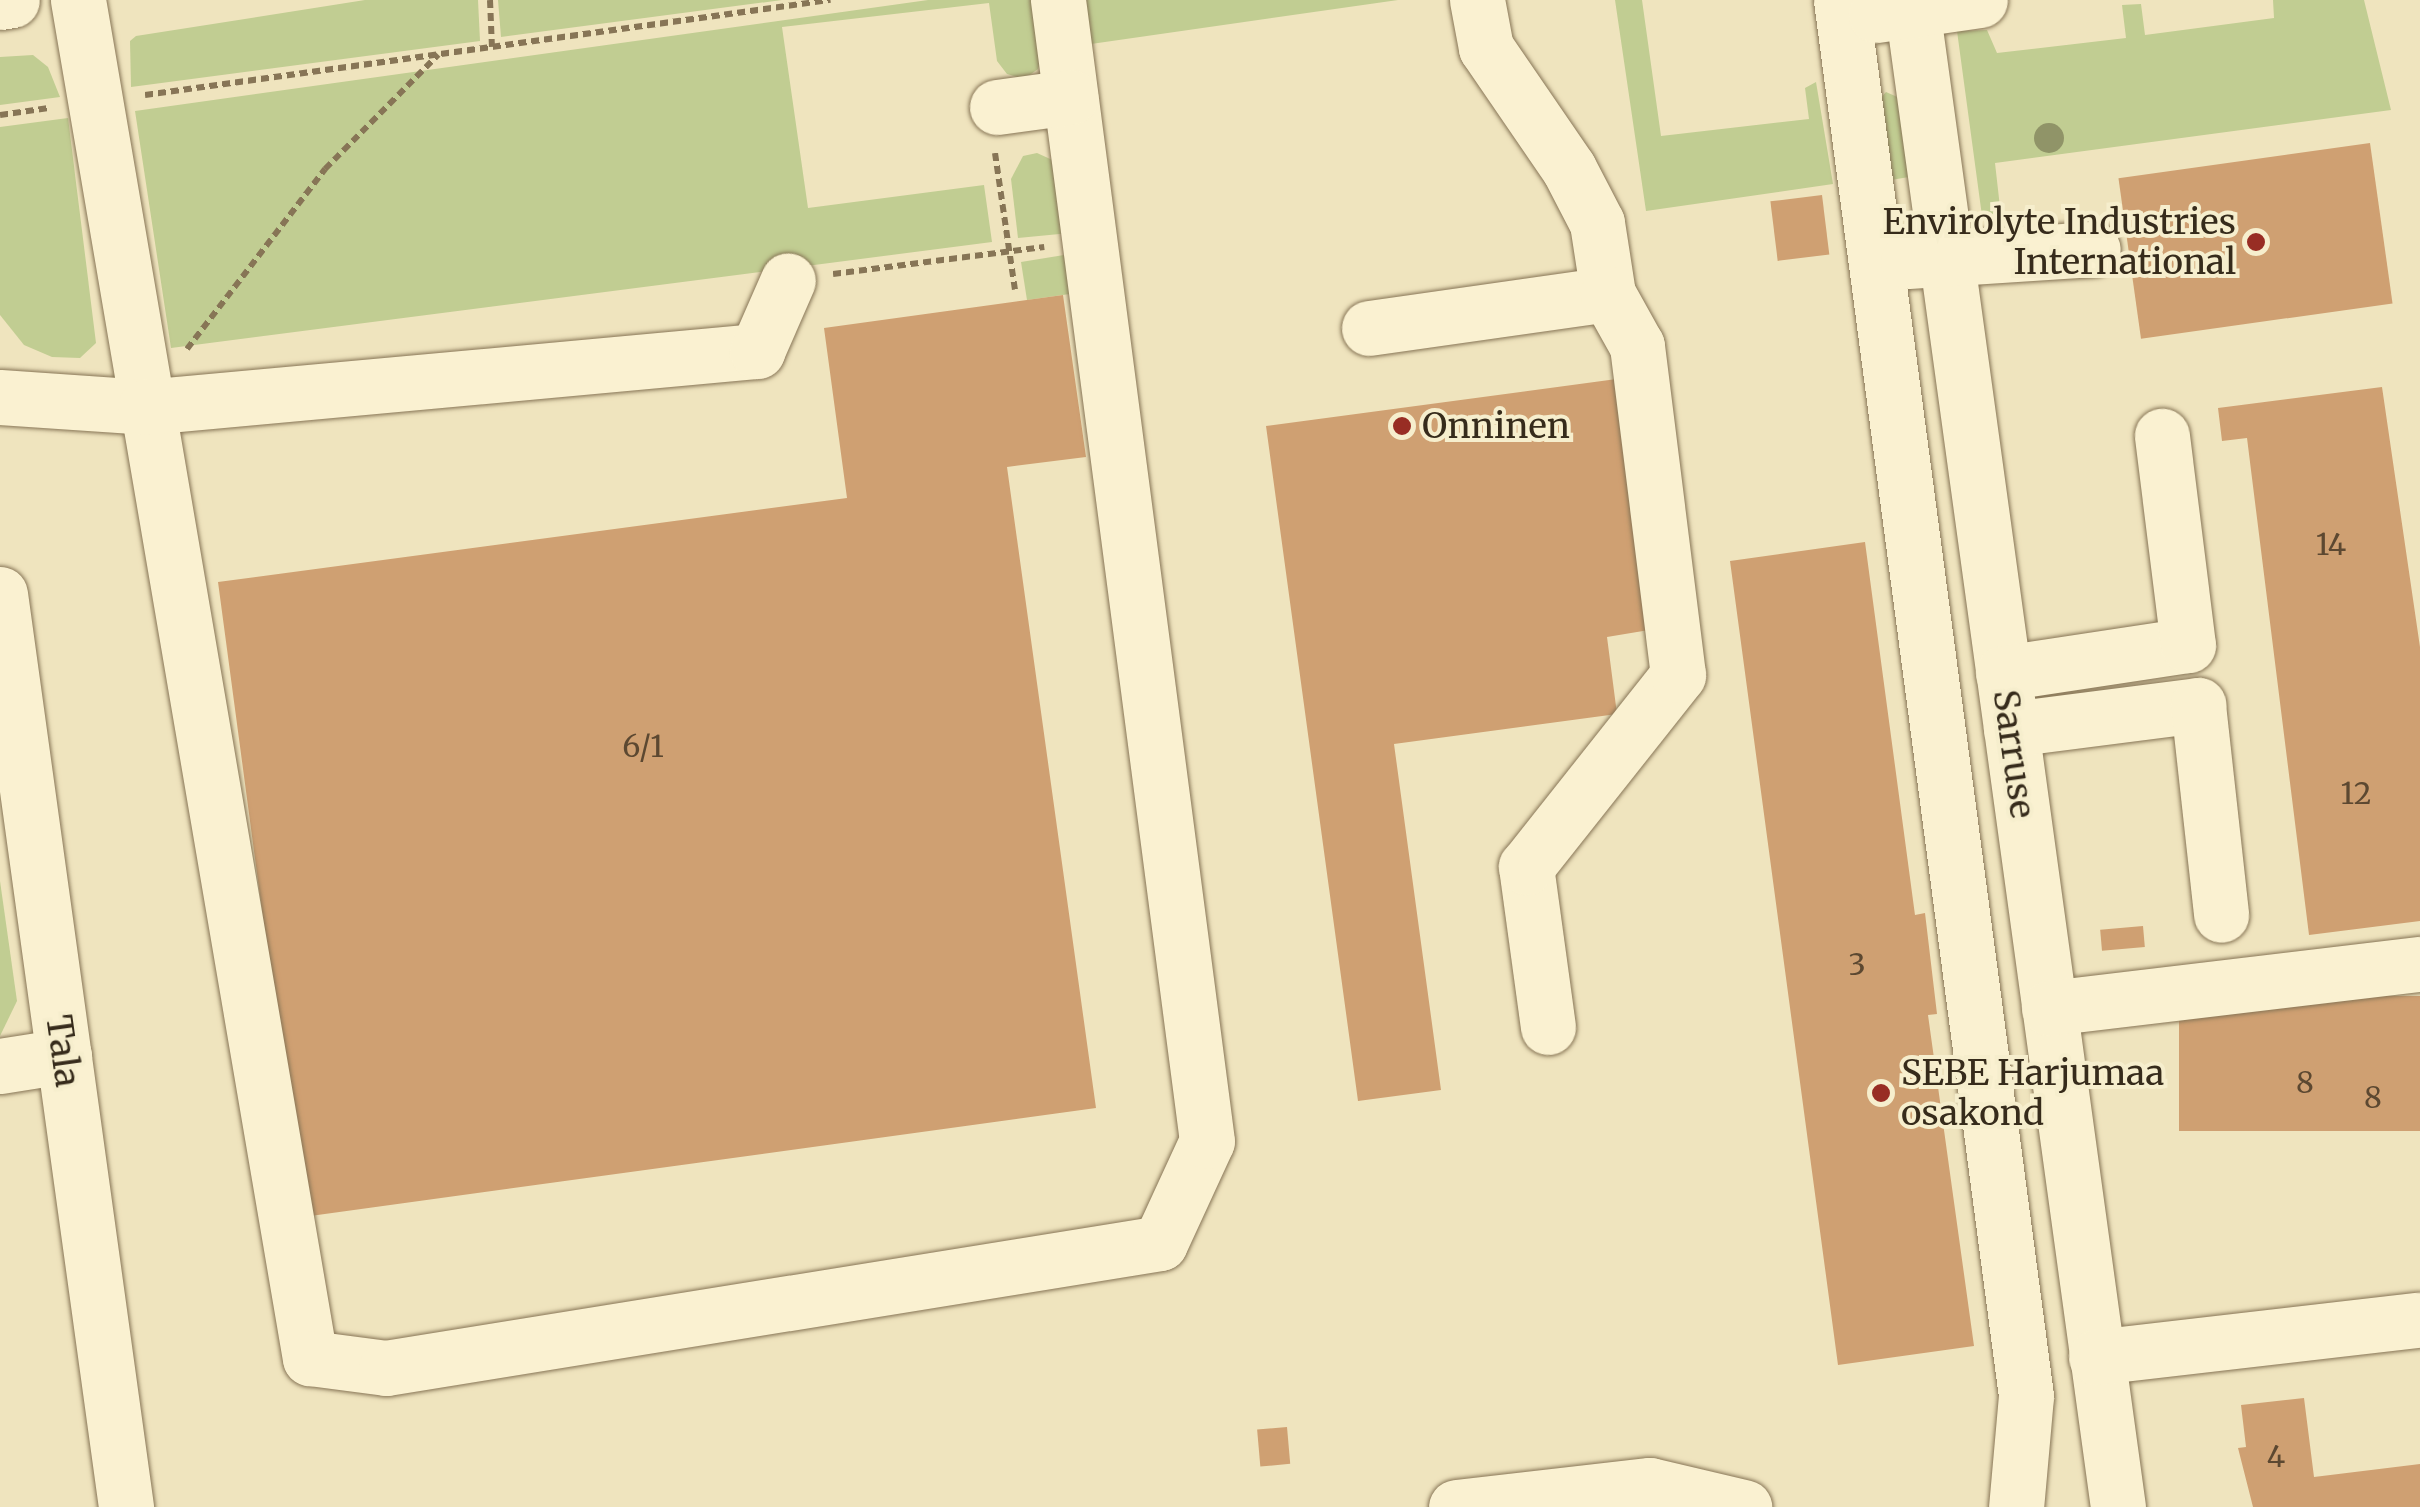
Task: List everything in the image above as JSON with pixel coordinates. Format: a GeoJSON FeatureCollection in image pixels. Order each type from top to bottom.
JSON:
{"type":"FeatureCollection","features":[{"type":"Feature","properties":{"kind":"street"},"geometry":{"type":"LineString","coordinates":[[0,2],[12,0]]}},
{"type":"Feature","properties":{"kind":"street"},"geometry":{"type":"LineString","coordinates":[[78,0],[310,1358],[386,1368],[1160,1243],[1207,1141],[1058,0]]}},
{"type":"Feature","properties":{"kind":"street"},"geometry":{"type":"LineString","coordinates":[[1477,0],[1486,48],[1569,169],[1598,223],[1608,294],[1637,346],[1678,676],[1526,867],[1548,1027]]}},
{"type":"Feature","properties":{"kind":"street"},"geometry":{"type":"LineString","coordinates":[[1980,0],[1842,11],[2026,1396],[2016,1507]]}},
{"type":"Feature","properties":{"kind":"street","name":"Sarruse"},"geometry":{"type":"LineString","coordinates":[[1912,4],[2118,1507]]}},
{"type":"Feature","properties":{"kind":"street"},"geometry":{"type":"LineString","coordinates":[[996,126],[1070,97]]}},
{"type":"Feature","properties":{"kind":"street"},"geometry":{"type":"LineString","coordinates":[[1876,266],[2093,249]]}},
{"type":"Feature","properties":{"kind":"street"},"geometry":{"type":"LineString","coordinates":[[0,397],[145,407],[757,351],[788,280]]}},
{"type":"Feature","properties":{"kind":"street"},"geometry":{"type":"LineString","coordinates":[[1369,328],[1608,294]]}},
{"type":"Feature","properties":{"kind":"street"},"geometry":{"type":"LineString","coordinates":[[2003,673],[2188,645],[2162,436]]}},
{"type":"Feature","properties":{"kind":"street","name":"Tala"},"geometry":{"type":"LineString","coordinates":[[0,594],[126,1507]]}},
{"type":"Feature","properties":{"kind":"street"},"geometry":{"type":"LineString","coordinates":[[2010,730],[2198,705],[2221,915]]}},
{"type":"Feature","properties":{"kind":"street"},"geometry":{"type":"LineString","coordinates":[[2048,1008],[2420,964]]}},
{"type":"Feature","properties":{"kind":"street"},"geometry":{"type":"LineString","coordinates":[[0,1066],[64,1056]]}},
{"type":"Feature","properties":{"kind":"street"},"geometry":{"type":"LineString","coordinates":[[2003,1226],[2077,1215]]}},
{"type":"Feature","properties":{"kind":"street"},"geometry":{"type":"LineString","coordinates":[[2096,1357],[2418,1320]]}},
{"type":"Feature","properties":{"kind":"street"},"geometry":{"type":"LineString","coordinates":[[1456,1507],[1650,1485],[1744,1507]]}},
{"type":"Feature","properties":{"kind":"path"},"geometry":{"type":"LineString","coordinates":[[490,0],[492,47]]}},
{"type":"Feature","properties":{"kind":"path"},"geometry":{"type":"LineString","coordinates":[[0,115],[830,0]]}},
{"type":"Feature","properties":{"kind":"path"},"geometry":{"type":"LineString","coordinates":[[145,407],[265,240],[439,54]]}},
{"type":"Feature","properties":{"kind":"path"},"geometry":{"type":"LineString","coordinates":[[996,126],[1015,290]]}},
{"type":"Feature","properties":{"kind":"path"},"geometry":{"type":"LineString","coordinates":[[788,280],[1088,241]]}},
{"type":"Feature","properties":{"kind":"green space"},"geometry":{"type":"Polygon","coordinates":[[[365,0],[478,0],[480,41],[131,87],[130,41],[136,36],[365,0]]]}},
{"type":"Feature","properties":{"kind":"green space"},"geometry":{"type":"Polygon","coordinates":[[[498,0],[782,0],[501,37],[498,0]]]}},
{"type":"Feature","properties":{"kind":"green space"},"geometry":{"type":"Polygon","coordinates":[[[928,0],[1034,0],[1043,53],[1038,69],[1024,79],[1007,74],[997,61],[989,3],[782,27],[808,208],[984,185],[992,242],[171,348],[135,111],[928,0]]]}},
{"type":"Feature","properties":{"kind":"green space"},"geometry":{"type":"Polygon","coordinates":[[[1085,0],[1398,0],[1091,44],[1085,0]]]}},
{"type":"Feature","properties":{"kind":"green space"},"geometry":{"type":"Polygon","coordinates":[[[1615,0],[1642,0],[1661,136],[1809,119],[1805,88],[1816,82],[1833,184],[1646,211],[1615,0]]]}},
{"type":"Feature","properties":{"kind":"green space"},"geometry":{"type":"Polygon","coordinates":[[[2273,0],[2364,0],[2391,110],[1995,163],[2002,225],[1982,216],[1957,31],[1987,30],[1997,53],[2126,38],[2122,5],[2141,4],[2145,35],[2274,18],[2273,0]]]}},
{"type":"Feature","properties":{"kind":"green space"},"geometry":{"type":"Polygon","coordinates":[[[33,55],[48,67],[60,97],[0,105],[0,57],[33,55]]]}},
{"type":"Feature","properties":{"kind":"green space"},"geometry":{"type":"Polygon","coordinates":[[[1886,92],[1902,99],[1909,177],[1885,181],[1879,100],[1886,92]]]}},
{"type":"Feature","properties":{"kind":"green space"},"geometry":{"type":"Polygon","coordinates":[[[68,118],[96,343],[80,358],[52,357],[24,345],[0,315],[0,127],[68,118]]]}},
{"type":"Feature","properties":{"kind":"green space"},"geometry":{"type":"Polygon","coordinates":[[[1037,153],[1059,163],[1070,233],[1018,238],[1011,179],[1023,156],[1037,153]]]}},
{"type":"Feature","properties":{"kind":"green space"},"geometry":{"type":"Polygon","coordinates":[[[1064,255],[1084,292],[1027,300],[1021,262],[1064,255]]]}},
{"type":"Feature","properties":{"kind":"green space"},"geometry":{"type":"Polygon","coordinates":[[[0,881],[17,1001],[0,1036],[0,881]]]}},
{"type":"Feature","properties":{"kind":"building","name":"Envirolyte Industries International"},"geometry":{"type":"Polygon","coordinates":[[[2370,143],[2393,303],[2141,339],[2118,178],[2370,143]]]}},
{"type":"Feature","properties":{"kind":"building"},"geometry":{"type":"Polygon","coordinates":[[[1822,195],[1829,255],[1778,261],[1770,201],[1822,195]]]}},
{"type":"Feature","properties":{"kind":"building"},"geometry":{"type":"Polygon","coordinates":[[[1063,295],[1086,457],[1007,467],[1096,1108],[303,1217],[218,582],[847,498],[824,328],[1063,295]]]}},
{"type":"Feature","properties":{"kind":"building"},"geometry":{"type":"Polygon","coordinates":[[[1624,378],[1655,629],[1607,637],[1617,714],[1394,744],[1441,1090],[1358,1101],[1266,426],[1624,378]]]}},
{"type":"Feature","properties":{"kind":"building"},"geometry":{"type":"Polygon","coordinates":[[[2382,387],[2420,647],[2420,921],[2309,935],[2247,438],[2222,441],[2218,408],[2382,387]]]}},
{"type":"Feature","properties":{"kind":"building"},"geometry":{"type":"Polygon","coordinates":[[[1865,542],[1915,915],[1925,913],[1937,1014],[1928,1015],[1974,1346],[1838,1365],[1730,561],[1865,542]]]}},
{"type":"Feature","properties":{"kind":"building"},"geometry":{"type":"Polygon","coordinates":[[[2143,926],[2145,947],[2102,951],[2100,930],[2143,926]]]}},
{"type":"Feature","properties":{"kind":"building"},"geometry":{"type":"Polygon","coordinates":[[[2179,996],[2420,996],[2420,1131],[2179,1131],[2179,996]]]}},
{"type":"Feature","properties":{"kind":"building"},"geometry":{"type":"Polygon","coordinates":[[[2304,1398],[2314,1477],[2420,1464],[2420,1507],[2253,1507],[2238,1448],[2246,1447],[2241,1405],[2304,1398]]]}},
{"type":"Feature","properties":{"kind":"building"},"geometry":{"type":"Polygon","coordinates":[[[1287,1427],[1290,1464],[1260,1466],[1257,1430],[1287,1427]]]}},
{"type":"Feature","properties":{"kind":"place","name":"Envirolyte Industries International"},"geometry":{"type":"Point","coordinates":[2256,242]}},
{"type":"Feature","properties":{"kind":"place","name":"Onninen"},"geometry":{"type":"Point","coordinates":[1402,426]}},
{"type":"Feature","properties":{"kind":"place","name":"SEBE Harjumaa osakond"},"geometry":{"type":"Point","coordinates":[1881,1093]}}]}
